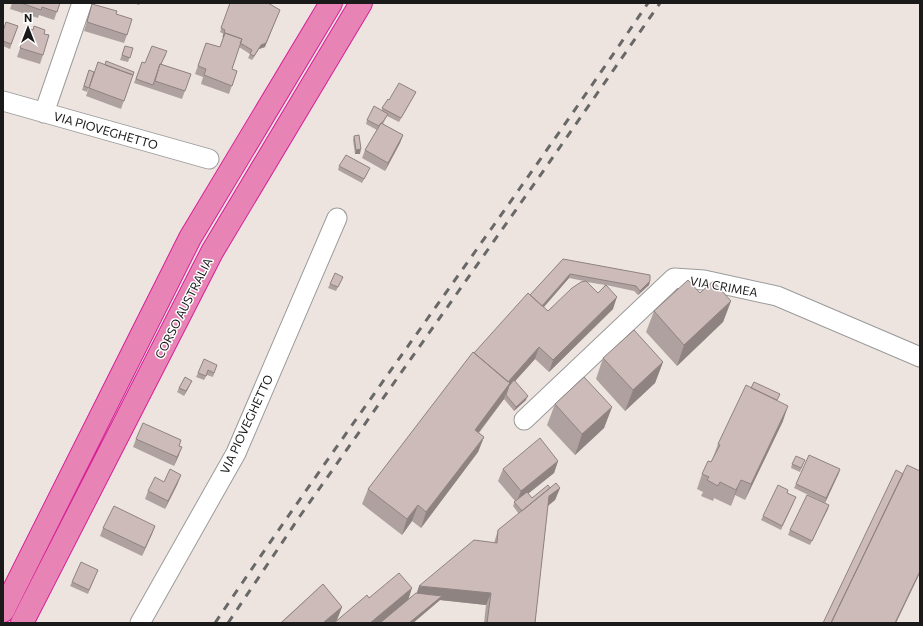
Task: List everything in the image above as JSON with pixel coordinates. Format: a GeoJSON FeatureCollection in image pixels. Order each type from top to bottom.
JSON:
{"type":"FeatureCollection","features":[{"type":"Feature","properties":{"kind":"highway","name":"CORSO AUSTRALIA"},"geometry":{"type":"LineString","coordinates":[[3,610],[190,238],[331,3]]}},
{"type":"Feature","properties":{"kind":"highway","name":"CORSO AUSTRALIA"},"geometry":{"type":"LineString","coordinates":[[22,623],[212,252],[361,3]]}},
{"type":"Feature","properties":{"kind":"street"},"geometry":{"type":"LineString","coordinates":[[44,113],[82,3]]}},
{"type":"Feature","properties":{"kind":"street"},"geometry":{"type":"LineString","coordinates":[[316,29],[324,3]]}},
{"type":"Feature","properties":{"kind":"street","name":"VIA PIOVEGHETTO"},"geometry":{"type":"LineString","coordinates":[[3,101],[208,159]]}},
{"type":"Feature","properties":{"kind":"street","name":"VIA PIOVEGHETTO"},"geometry":{"type":"LineString","coordinates":[[140,623],[236,453],[337,218]]}},
{"type":"Feature","properties":{"kind":"street","name":"VIA CRIMEA"},"geometry":{"type":"LineString","coordinates":[[524,420],[674,278],[704,280],[777,296],[920,357]]}},
{"type":"Feature","properties":{"kind":"building"},"geometry":{"type":"Polygon","coordinates":[[[21,3],[60,3],[57,12],[42,7],[41,10],[21,3]]]}},
{"type":"Feature","properties":{"kind":"building"},"geometry":{"type":"Polygon","coordinates":[[[230,3],[268,3],[280,10],[266,43],[261,45],[254,56],[250,54],[252,50],[240,43],[242,39],[225,33],[223,37],[225,30],[221,28],[230,3]]]}},
{"type":"Feature","properties":{"kind":"building"},"geometry":{"type":"Polygon","coordinates":[[[92,4],[117,11],[116,14],[132,19],[127,35],[87,22],[92,4]]]}},
{"type":"Feature","properties":{"kind":"building"},"geometry":{"type":"Polygon","coordinates":[[[6,22],[18,26],[11,44],[3,41],[3,31],[6,22]]]}},
{"type":"Feature","properties":{"kind":"building"},"geometry":{"type":"Polygon","coordinates":[[[34,26],[45,30],[44,34],[49,35],[43,55],[20,48],[27,28],[33,30],[34,26]]]}},
{"type":"Feature","properties":{"kind":"building"},"geometry":{"type":"Polygon","coordinates":[[[225,33],[242,39],[232,69],[237,71],[232,86],[204,75],[206,69],[198,66],[206,43],[220,47],[225,33]]]}},
{"type":"Feature","properties":{"kind":"building"},"geometry":{"type":"Polygon","coordinates":[[[125,46],[133,48],[130,58],[122,55],[125,46]]]}},
{"type":"Feature","properties":{"kind":"building"},"geometry":{"type":"Polygon","coordinates":[[[152,46],[167,51],[160,64],[153,85],[136,79],[142,62],[145,63],[152,46]]]}},
{"type":"Feature","properties":{"kind":"building"},"geometry":{"type":"Polygon","coordinates":[[[106,61],[134,72],[133,75],[105,65],[106,61]]]}},
{"type":"Feature","properties":{"kind":"building"},"geometry":{"type":"Polygon","coordinates":[[[98,62],[133,75],[124,101],[89,88],[98,62]]]}},
{"type":"Feature","properties":{"kind":"building"},"geometry":{"type":"Polygon","coordinates":[[[160,64],[191,74],[185,91],[155,81],[160,64]]]}},
{"type":"Feature","properties":{"kind":"building"},"geometry":{"type":"Polygon","coordinates":[[[89,70],[94,72],[89,88],[84,86],[89,70]]]}},
{"type":"Feature","properties":{"kind":"building"},"geometry":{"type":"Polygon","coordinates":[[[399,83],[416,92],[401,118],[382,108],[388,99],[389,100],[399,83]]]}},
{"type":"Feature","properties":{"kind":"building"},"geometry":{"type":"Polygon","coordinates":[[[374,106],[388,114],[379,126],[367,120],[374,106]]]}},
{"type":"Feature","properties":{"kind":"building"},"geometry":{"type":"Polygon","coordinates":[[[381,123],[403,135],[388,163],[365,150],[381,123]]]}},
{"type":"Feature","properties":{"kind":"building"},"geometry":{"type":"Polygon","coordinates":[[[359,135],[361,149],[356,150],[354,136],[359,135]]]}},
{"type":"Feature","properties":{"kind":"building"},"geometry":{"type":"Polygon","coordinates":[[[346,155],[370,168],[364,179],[339,166],[346,155]]]}},
{"type":"Feature","properties":{"kind":"building"},"geometry":{"type":"Polygon","coordinates":[[[563,259],[650,275],[650,281],[640,291],[636,286],[570,274],[542,306],[530,295],[563,259]]]}},
{"type":"Feature","properties":{"kind":"building"},"geometry":{"type":"Polygon","coordinates":[[[335,273],[343,277],[338,287],[330,284],[335,273]]]}},
{"type":"Feature","properties":{"kind":"building"},"geometry":{"type":"Polygon","coordinates":[[[688,280],[700,293],[713,281],[731,301],[684,345],[654,311],[688,280]]]}},
{"type":"Feature","properties":{"kind":"building"},"geometry":{"type":"Polygon","coordinates":[[[586,281],[598,293],[606,285],[617,297],[553,360],[539,347],[508,382],[474,353],[528,293],[548,311],[572,288],[581,282],[586,281]]]}},
{"type":"Feature","properties":{"kind":"building"},"geometry":{"type":"Polygon","coordinates":[[[634,330],[663,362],[633,390],[603,358],[634,330]]]}},
{"type":"Feature","properties":{"kind":"building"},"geometry":{"type":"Polygon","coordinates":[[[473,352],[510,383],[475,430],[484,437],[426,512],[418,505],[407,519],[368,489],[473,352]]]}},
{"type":"Feature","properties":{"kind":"building"},"geometry":{"type":"Polygon","coordinates":[[[204,359],[217,365],[214,373],[208,370],[206,376],[198,373],[204,359]]]}},
{"type":"Feature","properties":{"kind":"building"},"geometry":{"type":"Polygon","coordinates":[[[185,377],[192,381],[186,391],[179,388],[185,377]]]}},
{"type":"Feature","properties":{"kind":"building"},"geometry":{"type":"Polygon","coordinates":[[[584,377],[612,407],[582,434],[555,404],[584,377]]]}},
{"type":"Feature","properties":{"kind":"building"},"geometry":{"type":"Polygon","coordinates":[[[514,380],[528,396],[516,407],[506,395],[509,386],[514,380]]]}},
{"type":"Feature","properties":{"kind":"building"},"geometry":{"type":"Polygon","coordinates":[[[754,382],[780,394],[777,400],[751,388],[754,382]]]}},
{"type":"Feature","properties":{"kind":"building"},"geometry":{"type":"Polygon","coordinates":[[[746,385],[788,406],[751,484],[741,480],[736,490],[720,482],[718,486],[707,480],[709,477],[702,474],[708,461],[711,462],[720,445],[718,444],[746,385]]]}},
{"type":"Feature","properties":{"kind":"building"},"geometry":{"type":"Polygon","coordinates":[[[143,423],[181,440],[179,446],[182,447],[177,457],[136,439],[143,423]]]}},
{"type":"Feature","properties":{"kind":"building"},"geometry":{"type":"Polygon","coordinates":[[[540,438],[558,461],[521,491],[503,469],[540,438]]]}},
{"type":"Feature","properties":{"kind":"building"},"geometry":{"type":"Polygon","coordinates":[[[809,455],[840,469],[826,498],[796,484],[809,455]]]}},
{"type":"Feature","properties":{"kind":"building"},"geometry":{"type":"Polygon","coordinates":[[[796,456],[805,460],[801,468],[792,464],[796,456]]]}},
{"type":"Feature","properties":{"kind":"building"},"geometry":{"type":"Polygon","coordinates":[[[907,465],[920,471],[920,571],[895,623],[831,623],[907,465]]]}},
{"type":"Feature","properties":{"kind":"building"},"geometry":{"type":"Polygon","coordinates":[[[170,469],[181,475],[168,501],[148,491],[155,477],[164,482],[170,469]]]}},
{"type":"Feature","properties":{"kind":"building"},"geometry":{"type":"Polygon","coordinates":[[[896,470],[903,474],[831,623],[823,623],[896,470]]]}},
{"type":"Feature","properties":{"kind":"building"},"geometry":{"type":"Polygon","coordinates":[[[556,483],[560,488],[549,496],[535,623],[487,623],[491,593],[419,586],[474,540],[497,543],[498,530],[556,483]]]}},
{"type":"Feature","properties":{"kind":"building"},"geometry":{"type":"Polygon","coordinates":[[[548,485],[550,488],[522,511],[514,502],[527,492],[532,498],[548,485]]]}},
{"type":"Feature","properties":{"kind":"building"},"geometry":{"type":"Polygon","coordinates":[[[778,485],[788,490],[787,493],[796,497],[782,526],[763,516],[778,485]]]}},
{"type":"Feature","properties":{"kind":"building"},"geometry":{"type":"Polygon","coordinates":[[[807,495],[829,505],[812,541],[790,530],[807,495]]]}},
{"type":"Feature","properties":{"kind":"building"},"geometry":{"type":"Polygon","coordinates":[[[114,506],[155,526],[145,548],[103,528],[114,506]]]}},
{"type":"Feature","properties":{"kind":"building"},"geometry":{"type":"Polygon","coordinates":[[[81,562],[98,570],[89,590],[72,582],[81,562]]]}},
{"type":"Feature","properties":{"kind":"building"},"geometry":{"type":"Polygon","coordinates":[[[399,573],[412,588],[370,623],[334,623],[367,595],[369,598],[399,573]]]}},
{"type":"Feature","properties":{"kind":"building"},"geometry":{"type":"Polygon","coordinates":[[[323,584],[342,607],[324,622],[325,623],[281,623],[323,584]]]}},
{"type":"Feature","properties":{"kind":"building"},"geometry":{"type":"Polygon","coordinates":[[[416,593],[442,596],[409,623],[380,623],[416,593]]]}},
{"type":"Feature","properties":{"kind":"railway"},"geometry":{"type":"LineString","coordinates":[[215,623],[322,467],[541,159],[648,3]]}},
{"type":"Feature","properties":{"kind":"railway"},"geometry":{"type":"LineString","coordinates":[[228,623],[300,516],[660,3]]}}]}
